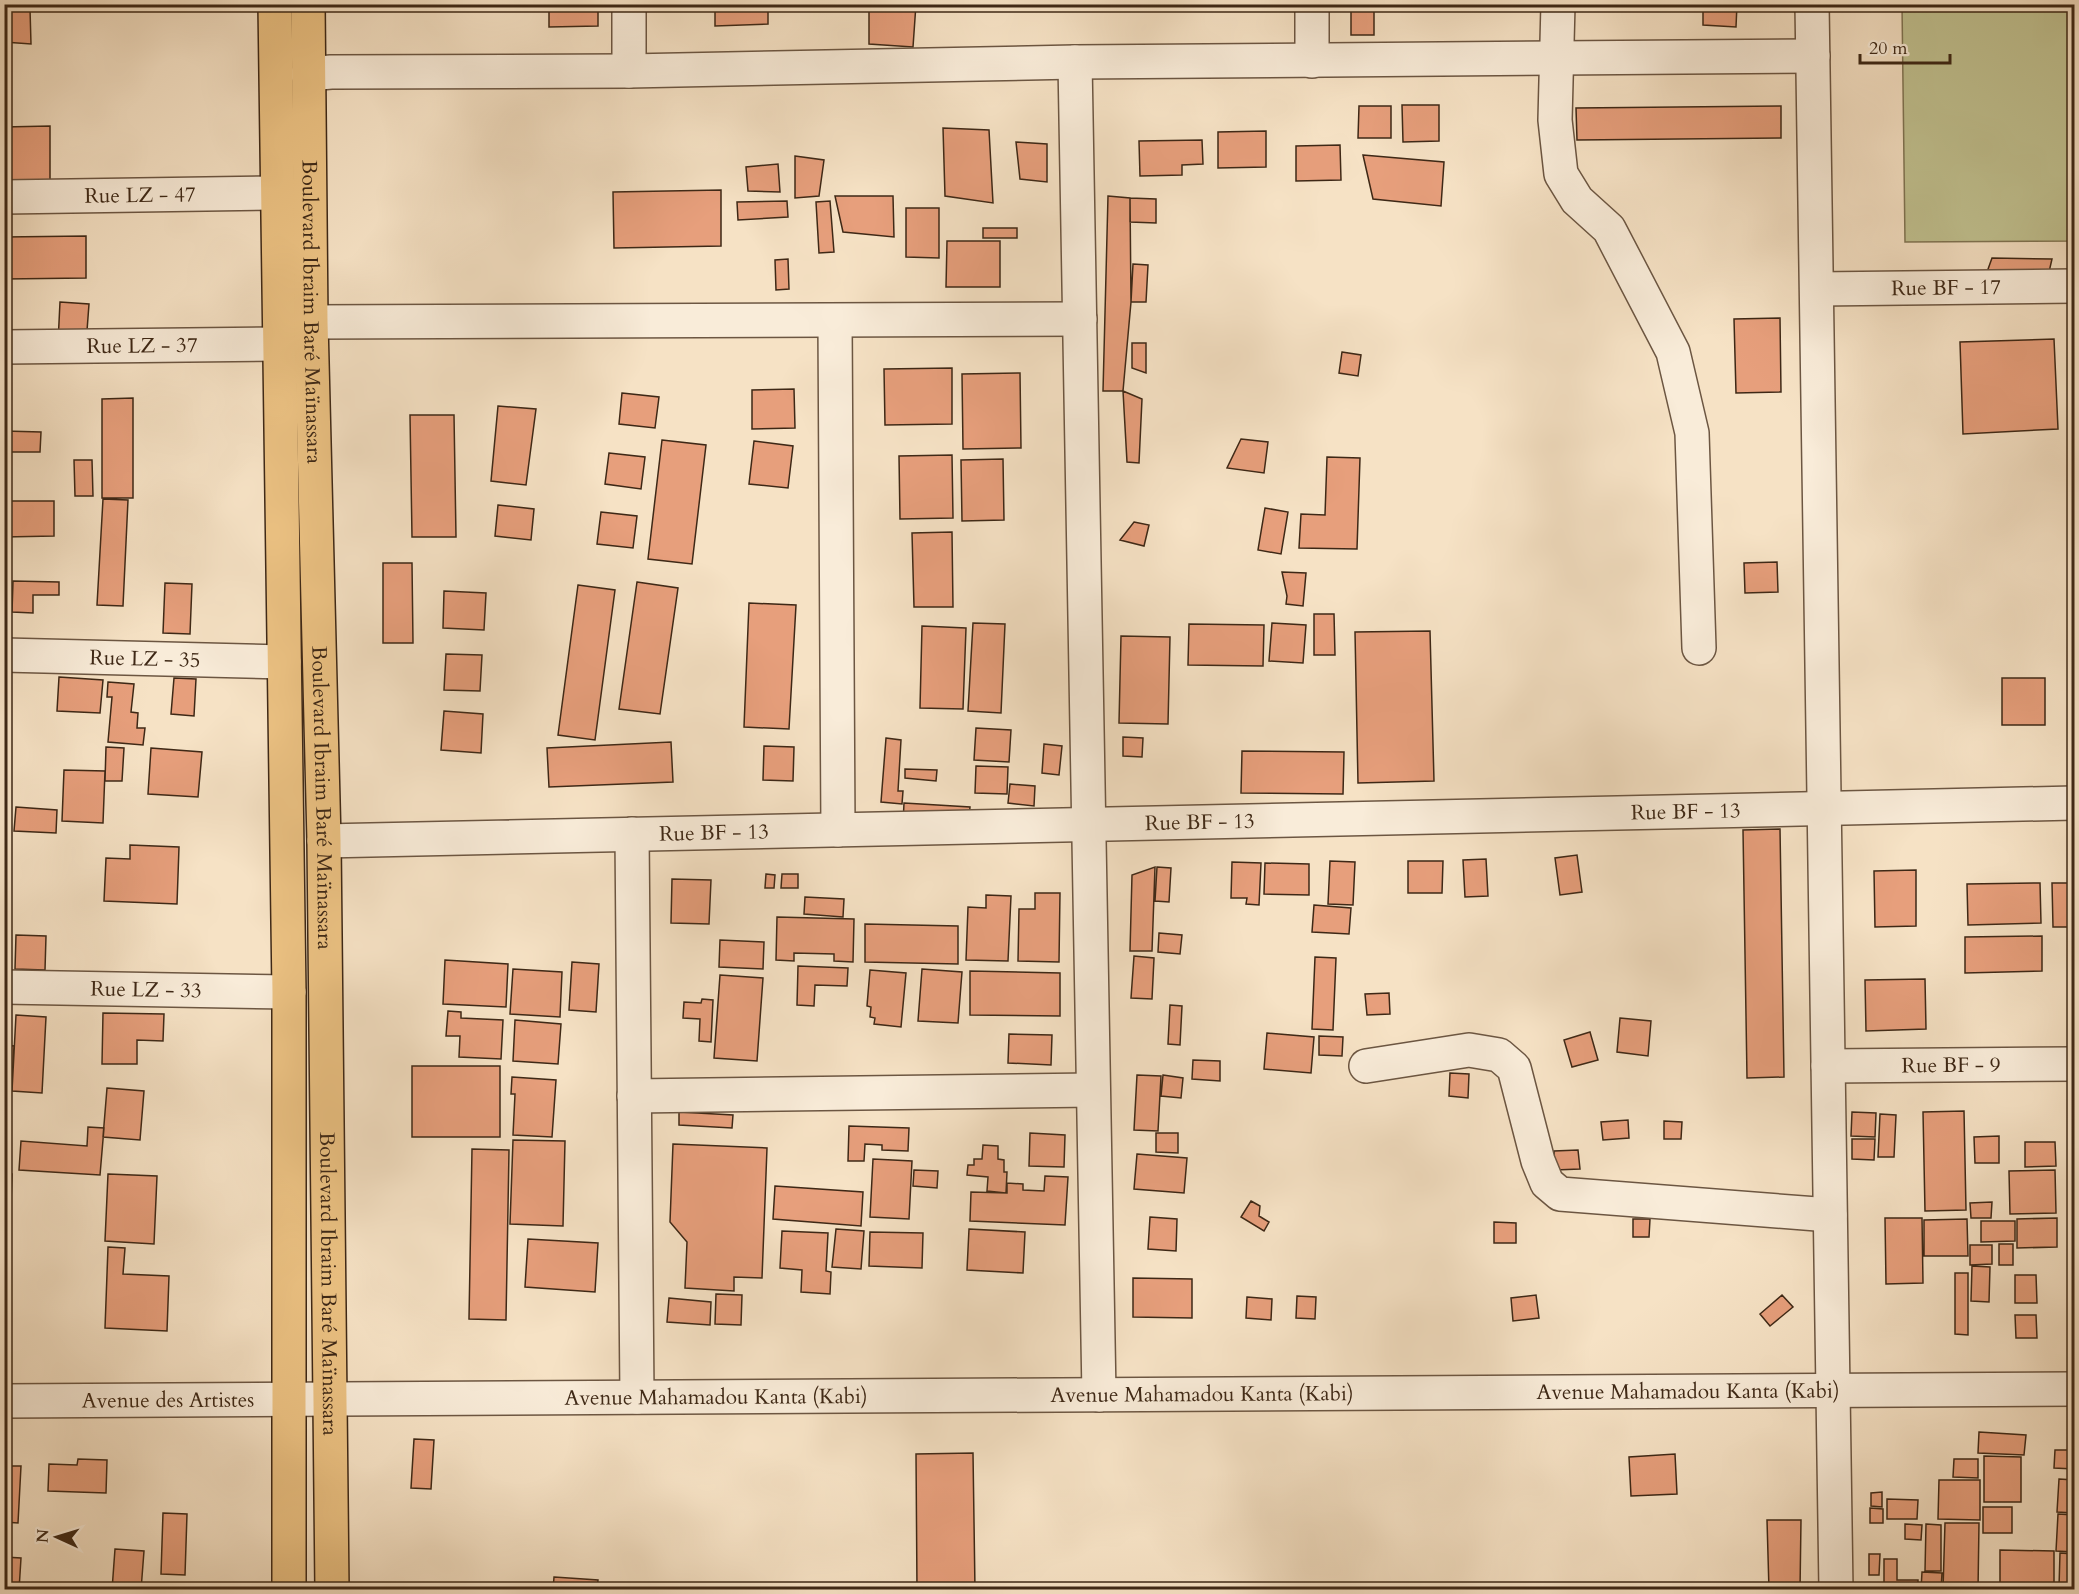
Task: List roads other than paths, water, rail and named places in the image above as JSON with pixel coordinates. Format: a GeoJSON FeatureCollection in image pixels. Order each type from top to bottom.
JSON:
{"type":"FeatureCollection","features":[{"type":"Feature","properties":{"kind":"main road","name":"Boulevard Ibraim Baré Maïnassara"},"geometry":{"type":"LineString","coordinates":[[275,4],[289,992],[290,1590]]}},
{"type":"Feature","properties":{"kind":"main road","name":"Boulevard Ibraim Baré Maïnassara"},"geometry":{"type":"LineString","coordinates":[[308,4],[311,322],[324,841],[332,1590]]}},
{"type":"Feature","properties":{"kind":"street"},"geometry":{"type":"LineString","coordinates":[[629,4],[629,71]]}},
{"type":"Feature","properties":{"kind":"street"},"geometry":{"type":"LineString","coordinates":[[1312,4],[1312,61]]}},
{"type":"Feature","properties":{"kind":"street"},"geometry":{"type":"LineString","coordinates":[[1558,4],[1556,120],[1561,174],[1577,200],[1609,229],[1673,352],[1692,433],[1699,648]]}},
{"type":"Feature","properties":{"kind":"street"},"geometry":{"type":"LineString","coordinates":[[1812,4],[1836,1590]]}},
{"type":"Feature","properties":{"kind":"street"},"geometry":{"type":"LineString","coordinates":[[308,75],[331,72],[629,71],[1075,62],[1813,56]]}},
{"type":"Feature","properties":{"kind":"street"},"geometry":{"type":"LineString","coordinates":[[1075,62],[1099,1395]]}},
{"type":"Feature","properties":{"kind":"street","name":"Rue LZ - 47"},"geometry":{"type":"LineString","coordinates":[[4,197],[278,193]]}},
{"type":"Feature","properties":{"kind":"street","name":"Rue BF - 17"},"geometry":{"type":"LineString","coordinates":[[1818,289],[2074,286]]}},
{"type":"Feature","properties":{"kind":"street"},"geometry":{"type":"LineString","coordinates":[[311,322],[1080,319]]}},
{"type":"Feature","properties":{"kind":"street"},"geometry":{"type":"LineString","coordinates":[[835,321],[838,830]]}},
{"type":"Feature","properties":{"kind":"street","name":"Rue LZ - 37"},"geometry":{"type":"LineString","coordinates":[[4,347],[280,344]]}},
{"type":"Feature","properties":{"kind":"street","name":"Rue LZ - 35"},"geometry":{"type":"LineString","coordinates":[[4,655],[284,662]]}},
{"type":"Feature","properties":{"kind":"street","name":"Rue BF - 13"},"geometry":{"type":"LineString","coordinates":[[324,841],[2074,803]]}},
{"type":"Feature","properties":{"kind":"street"},"geometry":{"type":"LineString","coordinates":[[632,834],[637,1397]]}},
{"type":"Feature","properties":{"kind":"street","name":"Rue LZ - 33"},"geometry":{"type":"LineString","coordinates":[[4,987],[289,992]]}},
{"type":"Feature","properties":{"kind":"street"},"geometry":{"type":"LineString","coordinates":[[1366,1066],[1469,1050],[1498,1055],[1514,1068],[1538,1161],[1547,1183],[1560,1194],[1830,1215]]}},
{"type":"Feature","properties":{"kind":"street","name":"Rue BF - 9"},"geometry":{"type":"LineString","coordinates":[[1828,1066],[2074,1064]]}},
{"type":"Feature","properties":{"kind":"street"},"geometry":{"type":"LineString","coordinates":[[634,1096],[1094,1090]]}},
{"type":"Feature","properties":{"kind":"street","name":"Avenue Mahamadou Kanta (Kabi)"},"geometry":{"type":"LineString","coordinates":[[330,1399],[2074,1389]]}},
{"type":"Feature","properties":{"kind":"street","name":"Avenue des Artistes"},"geometry":{"type":"LineString","coordinates":[[4,1401],[330,1399]]}}]}
